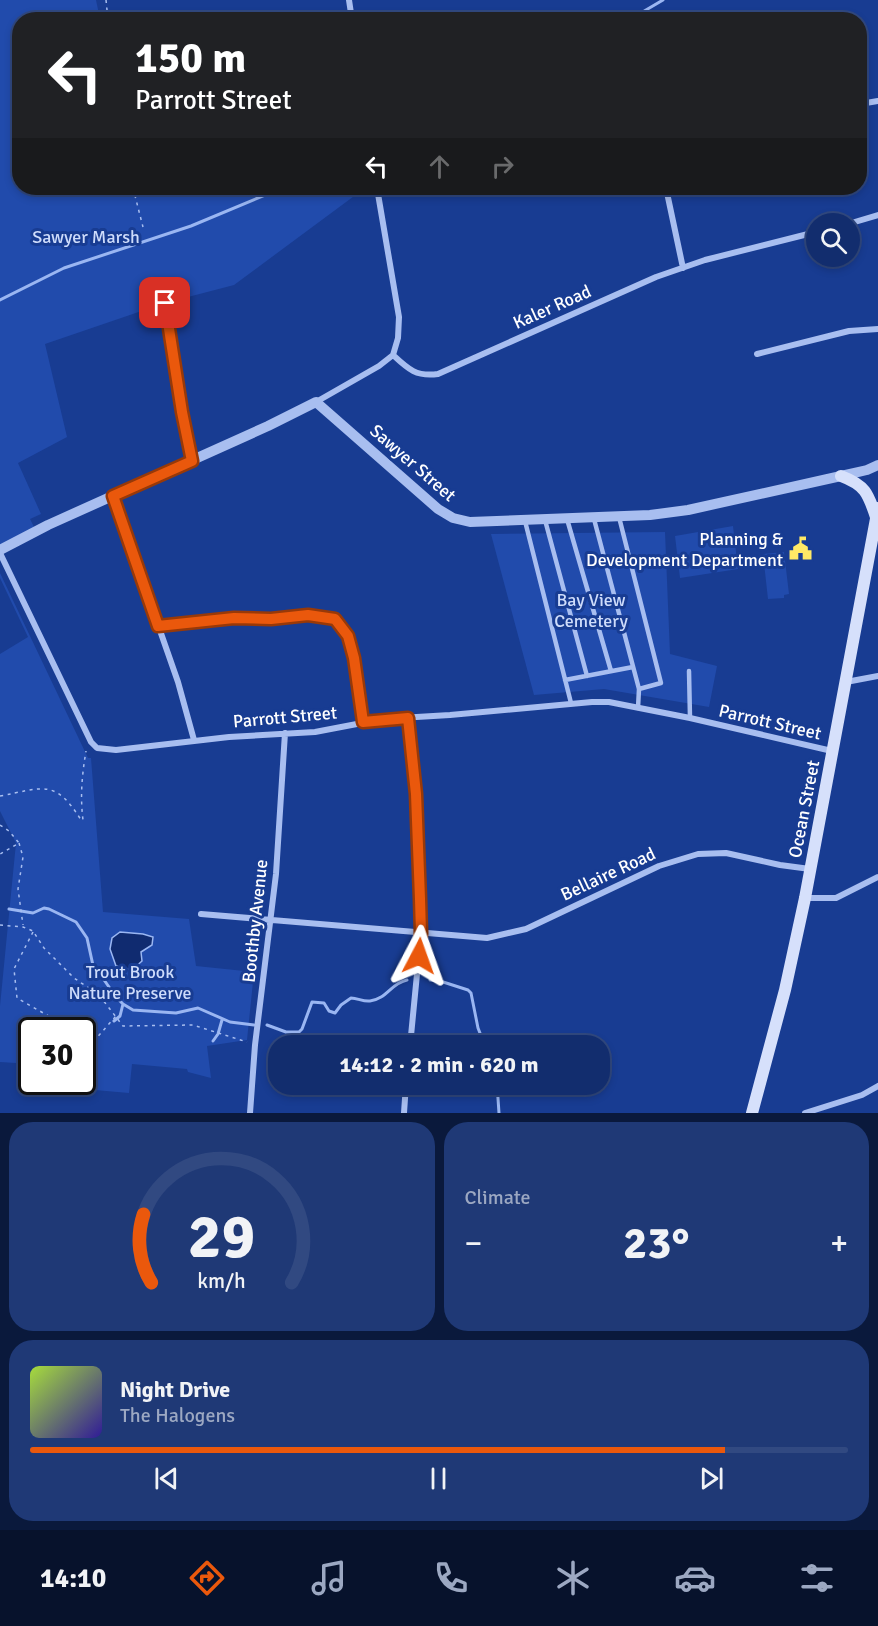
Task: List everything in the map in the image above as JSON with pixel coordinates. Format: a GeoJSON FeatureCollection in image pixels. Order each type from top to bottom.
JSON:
{"type":"FeatureCollection","features":[{"type":"Feature","properties":{"kind":"main road"},"geometry":{"type":"LineString","coordinates":[[841,476],[864,489],[877,512]]}},
{"type":"Feature","properties":{"kind":"main road","name":"Ocean Street"},"geometry":{"type":"LineString","coordinates":[[752,1113],[785,990],[805,898],[845,682],[875,537],[877,512]]}},
{"type":"Feature","properties":{"kind":"street"},"geometry":{"type":"LineString","coordinates":[[91,742],[0,551],[48,525],[268,426],[316,402],[379,366],[393,355],[398,338],[399,317],[378,195]]}},
{"type":"Feature","properties":{"kind":"street"},"geometry":{"type":"LineString","coordinates":[[667,195],[683,268]]}},
{"type":"Feature","properties":{"kind":"street"},"geometry":{"type":"LineString","coordinates":[[860,220],[878,215]]}},
{"type":"Feature","properties":{"kind":"street","name":"Kaler Road"},"geometry":{"type":"LineString","coordinates":[[393,355],[414,372],[424,376],[438,374],[656,277],[705,260],[806,235]]}},
{"type":"Feature","properties":{"kind":"street"},"geometry":{"type":"LineString","coordinates":[[165,303],[192,461]]}},
{"type":"Feature","properties":{"kind":"street"},"geometry":{"type":"LineString","coordinates":[[757,354],[849,331],[878,329]]}},
{"type":"Feature","properties":{"kind":"street","name":"Sawyer Street"},"geometry":{"type":"LineString","coordinates":[[316,402],[445,514],[461,521],[619,518],[688,510],[867,470],[878,465]]}},
{"type":"Feature","properties":{"kind":"street"},"geometry":{"type":"LineString","coordinates":[[113,496],[178,682],[194,740]]}},
{"type":"Feature","properties":{"kind":"street"},"geometry":{"type":"LineString","coordinates":[[158,626],[234,618],[271,619],[308,615],[335,619],[348,636],[354,658],[363,722]]}},
{"type":"Feature","properties":{"kind":"street"},"geometry":{"type":"LineString","coordinates":[[845,682],[878,676]]}},
{"type":"Feature","properties":{"kind":"street","name":"Parrott Street"},"geometry":{"type":"LineString","coordinates":[[91,742],[98,748],[116,750],[194,740],[315,732],[363,722],[571,703],[609,702],[690,718],[833,752]]}},
{"type":"Feature","properties":{"kind":"street"},"geometry":{"type":"LineString","coordinates":[[408,718],[416,794],[421,933],[411,1035]]}},
{"type":"Feature","properties":{"kind":"street","name":"Boothby Avenue"},"geometry":{"type":"LineString","coordinates":[[250,1113],[255,1045],[271,919],[281,813],[285,733]]}},
{"type":"Feature","properties":{"kind":"street","name":"Bellaire Road"},"geometry":{"type":"LineString","coordinates":[[201,914],[487,938],[526,929],[659,866],[698,854],[726,853],[810,869]]}},
{"type":"Feature","properties":{"kind":"street"},"geometry":{"type":"LineString","coordinates":[[805,898],[836,898],[878,877]]}},
{"type":"Feature","properties":{"kind":"street"},"geometry":{"type":"LineString","coordinates":[[805,1113],[862,1095],[878,1086]]}},
{"type":"Feature","properties":{"kind":"street"},"geometry":{"type":"LineString","coordinates":[[404,1113],[405,1095]]}},
{"type":"Feature","properties":{"kind":"lane"},"geometry":{"type":"LineString","coordinates":[[619,518],[661,683],[639,689]]}},
{"type":"Feature","properties":{"kind":"lane"},"geometry":{"type":"LineString","coordinates":[[567,519],[611,671]]}},
{"type":"Feature","properties":{"kind":"lane"},"geometry":{"type":"LineString","coordinates":[[594,519],[639,689],[638,708]]}},
{"type":"Feature","properties":{"kind":"lane"},"geometry":{"type":"LineString","coordinates":[[545,520],[587,676]]}},
{"type":"Feature","properties":{"kind":"lane"},"geometry":{"type":"LineString","coordinates":[[525,521],[571,703]]}},
{"type":"Feature","properties":{"kind":"lane"},"geometry":{"type":"LineString","coordinates":[[565,680],[633,667]]}},
{"type":"Feature","properties":{"kind":"lane"},"geometry":{"type":"LineString","coordinates":[[689,671],[690,718]]}},
{"type":"Feature","properties":{"kind":"path"},"geometry":{"type":"LineString","coordinates":[[135,195],[143,227]]}},
{"type":"Feature","properties":{"kind":"path"},"geometry":{"type":"LineString","coordinates":[[0,796],[38,789],[52,789],[73,807],[83,820],[81,782],[86,751],[91,742]]}},
{"type":"Feature","properties":{"kind":"path"},"geometry":{"type":"LineString","coordinates":[[0,825],[9,831],[19,843],[23,857],[19,873],[23,927]]}},
{"type":"Feature","properties":{"kind":"path"},"geometry":{"type":"LineString","coordinates":[[0,854],[19,843]]}},
{"type":"Feature","properties":{"kind":"path"},"geometry":{"type":"LineString","coordinates":[[0,925],[23,927],[33,931],[44,948],[74,978],[99,995],[121,1024],[127,1027],[193,1024],[255,1045]]}},
{"type":"Feature","properties":{"kind":"path"},"geometry":{"type":"LineString","coordinates":[[33,931],[14,969],[17,998],[50,1017]]}},
{"type":"Feature","properties":{"kind":"path"},"geometry":{"type":"LineString","coordinates":[[96,1039],[117,1016]]}},
{"type":"Feature","properties":{"kind":"green space","name":"Sawyer Marsh"},"geometry":{"type":"Polygon","coordinates":[[[0,0],[96,0],[99,12],[12,12],[12,195],[356,195],[234,285],[165,303],[45,344],[67,437],[18,463],[41,514],[30,519],[36,531],[0,550],[0,0]]]}},
{"type":"Feature","properties":{"kind":"green space"},"geometry":{"type":"Polygon","coordinates":[[[733,526],[738,569],[680,578],[675,536],[733,526]]]}},
{"type":"Feature","properties":{"kind":"green space","name":"Bay View Cemetery"},"geometry":{"type":"Polygon","coordinates":[[[665,532],[670,654],[717,666],[709,707],[604,689],[534,695],[491,534],[665,532]]]}},
{"type":"Feature","properties":{"kind":"green space"},"geometry":{"type":"Polygon","coordinates":[[[784,552],[789,594],[784,595],[784,598],[768,599],[763,554],[784,552]]]}},
{"type":"Feature","properties":{"kind":"green space","name":"Trout Brook Nature Preserve"},"geometry":{"type":"Polygon","coordinates":[[[0,573],[88,758],[91,758],[103,912],[189,919],[196,966],[254,972],[247,1040],[207,1046],[211,1078],[188,1072],[187,1069],[132,1064],[129,1093],[96,1090],[96,1017],[18,1017],[18,1063],[0,1062],[0,1006],[16,843],[0,811],[0,654],[28,637],[0,578],[0,573]]]}},
{"type":"Feature","properties":{"kind":"shaded area"},"geometry":{"type":"Polygon","coordinates":[[[120,932],[153,937],[152,945],[141,952],[142,961],[132,970],[116,966],[110,949],[112,938],[120,932]]]}},
{"type":"Feature","properties":{"kind":"waterway"},"geometry":{"type":"LineString","coordinates":[[643,12],[663,0]]}},
{"type":"Feature","properties":{"kind":"waterway"},"geometry":{"type":"LineString","coordinates":[[0,300],[64,268],[191,226],[265,195]]}},
{"type":"Feature","properties":{"kind":"waterway"},"geometry":{"type":"LineString","coordinates":[[9,909],[33,913],[44,908],[76,922],[87,938],[94,970],[116,997],[133,1010],[176,1013],[198,1008],[230,1022],[254,1025]]}},
{"type":"Feature","properties":{"kind":"waterway"},"geometry":{"type":"LineString","coordinates":[[267,1025],[286,1032],[299,1032],[312,1002],[324,1003],[329,1011],[335,1013],[351,998],[376,1000],[397,984],[407,980]]}},
{"type":"Feature","properties":{"kind":"waterway"},"geometry":{"type":"LineString","coordinates":[[430,980],[440,981],[471,993],[481,1035]]}},
{"type":"Feature","properties":{"kind":"waterway"},"geometry":{"type":"LineString","coordinates":[[114,1021],[120,1016],[123,1004]]}},
{"type":"Feature","properties":{"kind":"waterway"},"geometry":{"type":"LineString","coordinates":[[213,1041],[218,1034],[222,1020]]}},
{"type":"Feature","properties":{"kind":"waterway"},"geometry":{"type":"LineString","coordinates":[[498,1095],[499,1113]]}},
{"type":"Feature","properties":{"kind":"place","name":"Planning & Development Department"},"geometry":{"type":"Point","coordinates":[801,549]}},
{"type":"Feature","properties":{"kind":"route"},"geometry":{"type":"LineString","coordinates":[[165,303],[192,461],[113,496],[158,626],[234,618],[271,619],[308,615],[335,619],[348,636],[354,658],[363,722],[408,718],[416,794],[421,933],[419,956]]}}]}
